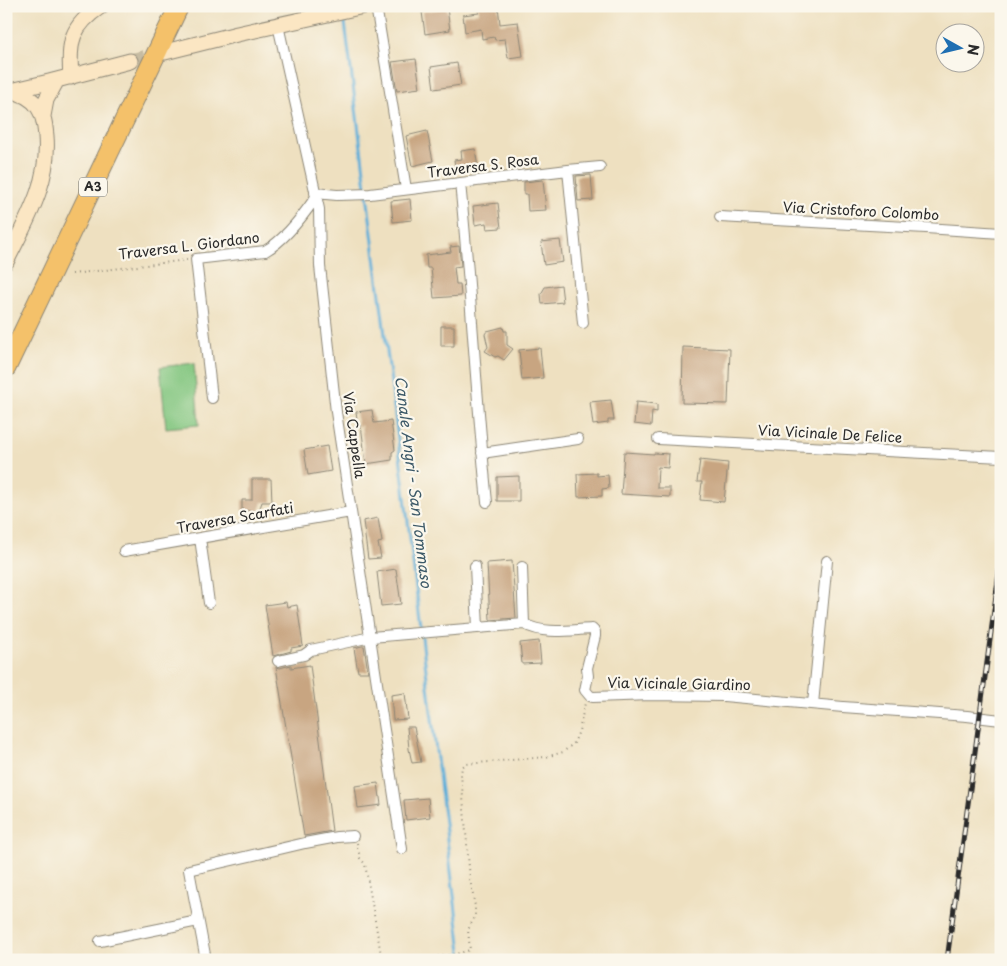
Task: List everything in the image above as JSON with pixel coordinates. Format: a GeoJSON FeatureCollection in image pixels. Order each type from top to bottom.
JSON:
{"type":"FeatureCollection","features":[{"type":"Feature","properties":{"kind":"highway","name":"A3"},"geometry":{"type":"LineString","coordinates":[[6,338],[165,6]]}},
{"type":"Feature","properties":{"kind":"highway","name":"A3"},"geometry":{"type":"LineString","coordinates":[[6,368],[179,6]]}},
{"type":"Feature","properties":{"kind":"street"},"geometry":{"type":"LineString","coordinates":[[42,107],[64,78],[70,45],[81,22],[101,6]]}},
{"type":"Feature","properties":{"kind":"street"},"geometry":{"type":"LineString","coordinates":[[165,52],[364,6]]}},
{"type":"Feature","properties":{"kind":"street"},"geometry":{"type":"LineString","coordinates":[[376,6],[406,189]]}},
{"type":"Feature","properties":{"kind":"street","name":"Via Cappella"},"geometry":{"type":"LineString","coordinates":[[278,25],[318,209],[320,266],[336,412],[402,849]]}},
{"type":"Feature","properties":{"kind":"street"},"geometry":{"type":"LineString","coordinates":[[9,91],[130,61]]}},
{"type":"Feature","properties":{"kind":"street"},"geometry":{"type":"LineString","coordinates":[[6,262],[36,199],[46,161],[47,146],[42,107],[36,93],[39,85]]}},
{"type":"Feature","properties":{"kind":"street"},"geometry":{"type":"LineString","coordinates":[[9,91],[25,95],[42,107]]}},
{"type":"Feature","properties":{"kind":"street","name":"Traversa S. Rosa"},"geometry":{"type":"LineString","coordinates":[[315,195],[365,194],[600,167]]}},
{"type":"Feature","properties":{"kind":"street"},"geometry":{"type":"LineString","coordinates":[[568,170],[583,323]]}},
{"type":"Feature","properties":{"kind":"street"},"geometry":{"type":"LineString","coordinates":[[460,183],[487,502]]}},
{"type":"Feature","properties":{"kind":"street","name":"Traversa L. Giordano"},"geometry":{"type":"LineString","coordinates":[[196,259],[265,251],[301,218],[315,195]]}},
{"type":"Feature","properties":{"kind":"street","name":"Via Cristoforo Colombo"},"geometry":{"type":"LineString","coordinates":[[720,216],[1001,233]]}},
{"type":"Feature","properties":{"kind":"street"},"geometry":{"type":"LineString","coordinates":[[196,259],[212,398]]}},
{"type":"Feature","properties":{"kind":"street","name":"Via Vicinale De Felice"},"geometry":{"type":"LineString","coordinates":[[658,438],[1001,457]]}},
{"type":"Feature","properties":{"kind":"street"},"geometry":{"type":"LineString","coordinates":[[482,453],[578,439]]}},
{"type":"Feature","properties":{"kind":"street","name":"Traversa Scarfati"},"geometry":{"type":"LineString","coordinates":[[124,551],[351,512]]}},
{"type":"Feature","properties":{"kind":"street"},"geometry":{"type":"LineString","coordinates":[[200,538],[209,603]]}},
{"type":"Feature","properties":{"kind":"street"},"geometry":{"type":"LineString","coordinates":[[813,704],[827,561]]}},
{"type":"Feature","properties":{"kind":"street"},"geometry":{"type":"LineString","coordinates":[[475,566],[478,628]]}},
{"type":"Feature","properties":{"kind":"street"},"geometry":{"type":"LineString","coordinates":[[522,567],[524,624]]}},
{"type":"Feature","properties":{"kind":"street","name":"Via Vicinale Giardino"},"geometry":{"type":"LineString","coordinates":[[278,661],[304,655],[311,650],[370,637],[524,624],[545,632],[592,629],[595,632],[595,636],[587,668],[588,676],[585,690],[593,697],[651,695],[724,696],[1001,720]]}},
{"type":"Feature","properties":{"kind":"street"},"geometry":{"type":"LineString","coordinates":[[206,960],[189,870],[305,843],[353,836]]}},
{"type":"Feature","properties":{"kind":"street"},"geometry":{"type":"LineString","coordinates":[[100,941],[198,921]]}},
{"type":"Feature","properties":{"kind":"path","name":"Traversa L. Giordano"},"geometry":{"type":"LineString","coordinates":[[72,274],[196,259]]}},
{"type":"Feature","properties":{"kind":"path"},"geometry":{"type":"LineString","coordinates":[[408,960],[456,954],[470,950],[468,930],[475,916],[475,906],[470,879],[462,767],[466,764],[546,757],[564,752],[574,743],[579,731],[583,706],[586,699],[590,696]]}},
{"type":"Feature","properties":{"kind":"path"},"geometry":{"type":"LineString","coordinates":[[353,836],[357,839],[360,858],[366,864],[382,960]]}},
{"type":"Feature","properties":{"kind":"green space"},"geometry":{"type":"Polygon","coordinates":[[[194,363],[199,425],[166,428],[160,367],[194,363]]]}},
{"type":"Feature","properties":{"kind":"building"},"geometry":{"type":"Polygon","coordinates":[[[478,6],[498,6],[500,24],[518,22],[523,56],[508,58],[505,39],[495,40],[494,37],[482,39],[481,29],[465,32],[463,15],[479,13],[478,6]]]}},
{"type":"Feature","properties":{"kind":"building"},"geometry":{"type":"Polygon","coordinates":[[[447,8],[450,30],[425,34],[422,12],[447,8]]]}},
{"type":"Feature","properties":{"kind":"building"},"geometry":{"type":"Polygon","coordinates":[[[416,59],[420,88],[397,91],[392,62],[416,59]]]}},
{"type":"Feature","properties":{"kind":"building"},"geometry":{"type":"Polygon","coordinates":[[[457,63],[461,85],[434,89],[431,67],[457,63]]]}},
{"type":"Feature","properties":{"kind":"building"},"geometry":{"type":"Polygon","coordinates":[[[427,131],[433,161],[412,166],[406,136],[427,131]]]}},
{"type":"Feature","properties":{"kind":"building"},"geometry":{"type":"Polygon","coordinates":[[[475,149],[478,168],[456,171],[454,160],[462,159],[461,151],[475,149]]]}},
{"type":"Feature","properties":{"kind":"building"},"geometry":{"type":"Polygon","coordinates":[[[591,175],[593,200],[578,201],[576,176],[591,175]]]}},
{"type":"Feature","properties":{"kind":"building"},"geometry":{"type":"Polygon","coordinates":[[[543,180],[546,210],[528,211],[527,194],[524,194],[524,182],[543,180]]]}},
{"type":"Feature","properties":{"kind":"building"},"geometry":{"type":"Polygon","coordinates":[[[410,199],[412,220],[393,222],[391,201],[410,199]]]}},
{"type":"Feature","properties":{"kind":"building"},"geometry":{"type":"Polygon","coordinates":[[[498,203],[501,228],[487,229],[486,223],[475,225],[473,206],[498,203]]]}},
{"type":"Feature","properties":{"kind":"building"},"geometry":{"type":"Polygon","coordinates":[[[560,240],[563,262],[544,265],[541,242],[560,240]]]}},
{"type":"Feature","properties":{"kind":"building"},"geometry":{"type":"Polygon","coordinates":[[[459,246],[461,266],[454,267],[456,284],[460,284],[461,296],[434,298],[431,268],[427,268],[426,255],[451,252],[450,247],[459,246]]]}},
{"type":"Feature","properties":{"kind":"building"},"geometry":{"type":"Polygon","coordinates":[[[561,285],[563,302],[542,304],[541,294],[545,287],[561,285]]]}},
{"type":"Feature","properties":{"kind":"building"},"geometry":{"type":"Polygon","coordinates":[[[441,326],[454,326],[454,346],[441,346],[441,326]]]}},
{"type":"Feature","properties":{"kind":"building"},"geometry":{"type":"Polygon","coordinates":[[[503,327],[504,331],[507,331],[507,345],[513,349],[504,360],[485,351],[488,347],[485,334],[487,331],[503,327]]]}},
{"type":"Feature","properties":{"kind":"building"},"geometry":{"type":"Polygon","coordinates":[[[683,347],[730,349],[728,404],[682,403],[683,347]]]}},
{"type":"Feature","properties":{"kind":"building"},"geometry":{"type":"Polygon","coordinates":[[[540,348],[543,378],[522,380],[519,350],[540,348]]]}},
{"type":"Feature","properties":{"kind":"building"},"geometry":{"type":"Polygon","coordinates":[[[611,400],[614,420],[608,420],[608,423],[593,425],[590,402],[611,400]]]}},
{"type":"Feature","properties":{"kind":"building"},"geometry":{"type":"Polygon","coordinates":[[[636,402],[657,404],[657,412],[652,411],[651,426],[634,424],[636,402]]]}},
{"type":"Feature","properties":{"kind":"building"},"geometry":{"type":"Polygon","coordinates":[[[372,410],[374,423],[391,421],[395,450],[392,452],[392,460],[366,464],[361,425],[358,427],[356,412],[372,410]]]}},
{"type":"Feature","properties":{"kind":"building"},"geometry":{"type":"Polygon","coordinates":[[[327,446],[331,471],[308,475],[304,450],[327,446]]]}},
{"type":"Feature","properties":{"kind":"building"},"geometry":{"type":"Polygon","coordinates":[[[624,452],[669,454],[668,468],[658,467],[657,488],[670,488],[670,497],[621,494],[624,452]]]}},
{"type":"Feature","properties":{"kind":"building"},"geometry":{"type":"Polygon","coordinates":[[[700,460],[728,463],[724,502],[700,500],[702,482],[697,482],[700,460]]]}},
{"type":"Feature","properties":{"kind":"building"},"geometry":{"type":"Polygon","coordinates":[[[597,473],[597,476],[608,475],[609,488],[602,489],[602,496],[578,497],[577,474],[597,473]]]}},
{"type":"Feature","properties":{"kind":"building"},"geometry":{"type":"Polygon","coordinates":[[[519,476],[519,501],[497,501],[497,477],[519,476]]]}},
{"type":"Feature","properties":{"kind":"building"},"geometry":{"type":"Polygon","coordinates":[[[252,479],[271,479],[272,502],[262,502],[259,511],[242,511],[242,500],[252,500],[252,479]]]}},
{"type":"Feature","properties":{"kind":"building"},"geometry":{"type":"Polygon","coordinates":[[[378,518],[382,542],[378,543],[381,558],[368,559],[363,521],[378,518]]]}},
{"type":"Feature","properties":{"kind":"building"},"geometry":{"type":"Polygon","coordinates":[[[512,561],[516,618],[490,620],[487,563],[512,561]]]}},
{"type":"Feature","properties":{"kind":"building"},"geometry":{"type":"Polygon","coordinates":[[[396,569],[401,604],[381,606],[377,572],[396,569]]]}},
{"type":"Feature","properties":{"kind":"building"},"geometry":{"type":"Polygon","coordinates":[[[286,602],[287,607],[297,605],[303,646],[291,648],[291,651],[273,656],[265,605],[286,602]]]}},
{"type":"Feature","properties":{"kind":"building"},"geometry":{"type":"Polygon","coordinates":[[[539,641],[541,663],[522,664],[520,643],[539,641]]]}},
{"type":"Feature","properties":{"kind":"building"},"geometry":{"type":"Polygon","coordinates":[[[364,646],[368,672],[358,672],[354,648],[364,646]]]}},
{"type":"Feature","properties":{"kind":"building"},"geometry":{"type":"Polygon","coordinates":[[[291,665],[291,668],[310,665],[332,831],[304,836],[276,667],[280,668],[291,665]]]}},
{"type":"Feature","properties":{"kind":"building"},"geometry":{"type":"Polygon","coordinates":[[[405,693],[408,719],[393,720],[391,695],[405,693]]]}},
{"type":"Feature","properties":{"kind":"building"},"geometry":{"type":"Polygon","coordinates":[[[407,727],[414,727],[421,762],[412,763],[407,727]]]}},
{"type":"Feature","properties":{"kind":"building"},"geometry":{"type":"Polygon","coordinates":[[[378,783],[381,805],[358,808],[355,786],[378,783]]]}},
{"type":"Feature","properties":{"kind":"building"},"geometry":{"type":"Polygon","coordinates":[[[428,798],[430,817],[406,820],[404,800],[428,798]]]}},
{"type":"Feature","properties":{"kind":"waterway","name":"Canale Angri - San Tommaso"},"geometry":{"type":"LineString","coordinates":[[344,15],[462,960]]}},
{"type":"Feature","properties":{"kind":"tunnel"},"geometry":{"type":"LineString","coordinates":[[130,61],[163,53]]}},
{"type":"Feature","properties":{"kind":"railway"},"geometry":{"type":"LineString","coordinates":[[947,960],[1001,558]]}}]}
